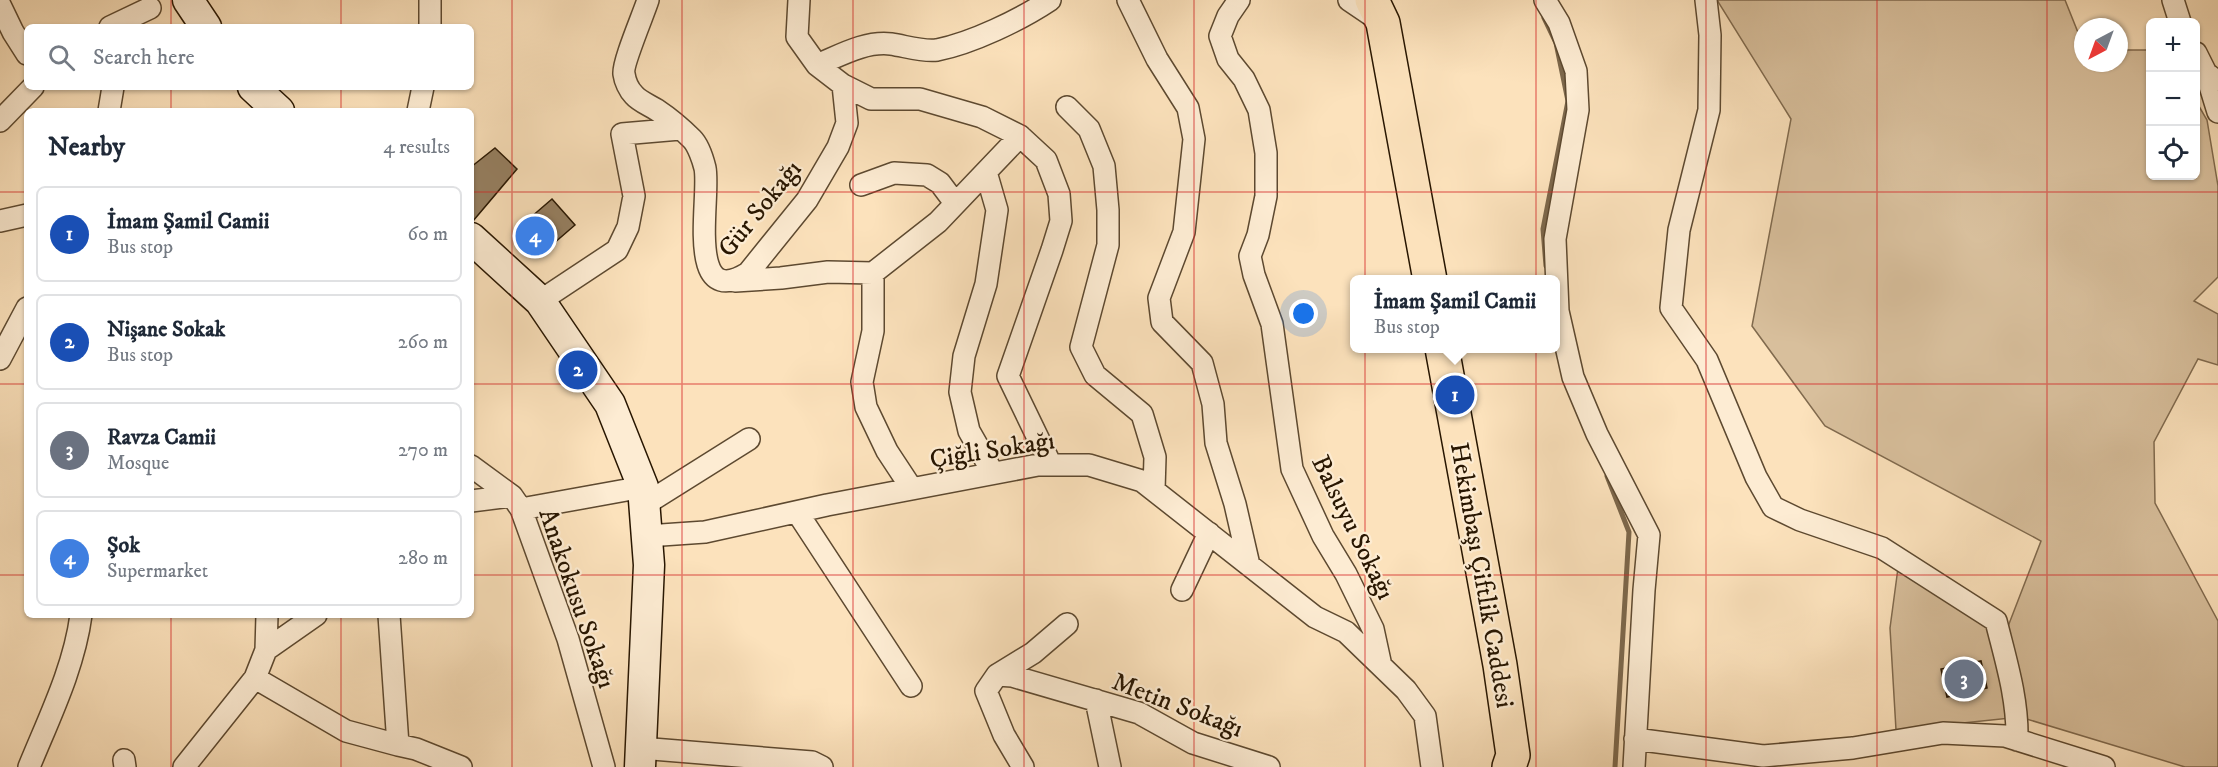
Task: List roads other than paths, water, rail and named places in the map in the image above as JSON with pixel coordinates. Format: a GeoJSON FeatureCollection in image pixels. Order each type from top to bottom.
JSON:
{"type":"FeatureCollection","features":[{"type":"Feature","properties":{"kind":"main road"},"geometry":{"type":"LineString","coordinates":[[1378,12],[1429,275]]}},
{"type":"Feature","properties":{"kind":"main road","name":"Hekimbaşı Çiftlik Caddesi"},"geometry":{"type":"LineString","coordinates":[[1443,353],[1500,665],[1513,756],[1509,767]]}},
{"type":"Feature","properties":{"kind":"street"},"geometry":{"type":"LineString","coordinates":[[188,0],[204,24]]}},
{"type":"Feature","properties":{"kind":"street"},"geometry":{"type":"LineString","coordinates":[[430,0],[430,24]]}},
{"type":"Feature","properties":{"kind":"street","name":"Gür Sokağı"},"geometry":{"type":"LineString","coordinates":[[648,0],[623,73],[634,96],[660,112],[694,141],[705,169],[706,193],[703,217],[708,267],[713,276],[722,281],[735,281],[748,273],[807,200],[838,147],[847,123],[843,85]]}},
{"type":"Feature","properties":{"kind":"street"},"geometry":{"type":"LineString","coordinates":[[799,0],[797,37],[817,65],[843,85],[871,99],[920,99],[982,117],[1020,136],[1046,160],[1059,194],[1061,221],[1008,376],[1050,465]]}},
{"type":"Feature","properties":{"kind":"street"},"geometry":{"type":"LineString","coordinates":[[817,65],[857,47],[888,44],[935,50],[985,34],[1031,13],[1050,0]]}},
{"type":"Feature","properties":{"kind":"street"},"geometry":{"type":"LineString","coordinates":[[1128,0],[1157,59],[1188,108],[1194,139],[1184,232],[1159,298],[1161,322],[1202,363],[1213,404],[1216,443],[1235,504],[1249,565]]}},
{"type":"Feature","properties":{"kind":"street","name":"Balsuyu Sokağı"},"geometry":{"type":"LineString","coordinates":[[1239,0],[1228,16],[1220,36],[1228,59],[1244,79],[1258,110],[1266,153],[1266,196],[1258,235],[1250,256],[1254,275],[1272,324],[1292,469],[1323,536],[1346,574],[1372,629],[1381,666]]}},
{"type":"Feature","properties":{"kind":"street"},"geometry":{"type":"LineString","coordinates":[[1349,0],[1378,12]]}},
{"type":"Feature","properties":{"kind":"street"},"geometry":{"type":"LineString","coordinates":[[1545,0],[1559,23],[1576,71],[1578,110],[1555,239],[1556,275]]}},
{"type":"Feature","properties":{"kind":"street"},"geometry":{"type":"LineString","coordinates":[[1706,0],[1710,35],[1709,110],[1679,230],[1671,308],[1707,360],[1756,477],[1773,507],[1882,548],[1996,621],[2013,687],[2018,721],[2017,740]]}},
{"type":"Feature","properties":{"kind":"street"},"geometry":{"type":"LineString","coordinates":[[2173,0],[2179,18]]}},
{"type":"Feature","properties":{"kind":"street"},"geometry":{"type":"LineString","coordinates":[[116,24],[154,4]]}},
{"type":"Feature","properties":{"kind":"street"},"geometry":{"type":"LineString","coordinates":[[138,24],[154,4]]}},
{"type":"Feature","properties":{"kind":"street"},"geometry":{"type":"LineString","coordinates":[[0,5],[24,49]]}},
{"type":"Feature","properties":{"kind":"street"},"geometry":{"type":"LineString","coordinates":[[2200,59],[2212,78],[2218,112]]}},
{"type":"Feature","properties":{"kind":"street"},"geometry":{"type":"LineString","coordinates":[[0,121],[30,90]]}},
{"type":"Feature","properties":{"kind":"street"},"geometry":{"type":"LineString","coordinates":[[110,108],[113,90]]}},
{"type":"Feature","properties":{"kind":"street"},"geometry":{"type":"LineString","coordinates":[[256,90],[276,108]]}},
{"type":"Feature","properties":{"kind":"street"},"geometry":{"type":"LineString","coordinates":[[419,108],[422,90]]}},
{"type":"Feature","properties":{"kind":"street"},"geometry":{"type":"LineString","coordinates":[[1067,106],[1089,129],[1104,166],[1108,210],[1108,246],[1081,347],[1095,375],[1143,414],[1155,457],[1154,490]]}},
{"type":"Feature","properties":{"kind":"street"},"geometry":{"type":"LineString","coordinates":[[540,301],[616,250],[628,227],[634,196],[622,134],[680,129]]}},
{"type":"Feature","properties":{"kind":"street"},"geometry":{"type":"LineString","coordinates":[[735,281],[828,272],[873,273],[938,222],[1020,136]]}},
{"type":"Feature","properties":{"kind":"street"},"geometry":{"type":"LineString","coordinates":[[986,172],[997,210],[986,284],[964,356],[960,392],[969,431],[993,474]]}},
{"type":"Feature","properties":{"kind":"street"},"geometry":{"type":"LineString","coordinates":[[861,184],[894,173],[927,175],[940,183],[955,203]]}},
{"type":"Feature","properties":{"kind":"street"},"geometry":{"type":"LineString","coordinates":[[0,221],[24,216]]}},
{"type":"Feature","properties":{"kind":"street"},"geometry":{"type":"LineString","coordinates":[[474,241],[540,301],[610,404],[644,496],[649,566],[640,757],[812,762],[822,767]]}},
{"type":"Feature","properties":{"kind":"street"},"geometry":{"type":"LineString","coordinates":[[873,273],[873,331],[862,382],[866,407],[887,452],[912,489]]}},
{"type":"Feature","properties":{"kind":"street"},"geometry":{"type":"LineString","coordinates":[[0,359],[24,314]]}},
{"type":"Feature","properties":{"kind":"street"},"geometry":{"type":"LineString","coordinates":[[1560,320],[1573,378],[1598,434],[1649,535],[1634,767]]}},
{"type":"Feature","properties":{"kind":"street"},"geometry":{"type":"LineString","coordinates":[[474,501],[517,502],[644,496],[749,439]]}},
{"type":"Feature","properties":{"kind":"street","name":"Çiğli Sokağı"},"geometry":{"type":"LineString","coordinates":[[647,536],[705,532],[1038,465],[1089,465],[1142,481],[1315,617],[1346,632],[1406,690],[1425,716],[1432,767]]}},
{"type":"Feature","properties":{"kind":"street","name":"Anakokusu Sokağı"},"geometry":{"type":"LineString","coordinates":[[474,468],[517,502],[568,639],[604,767]]}},
{"type":"Feature","properties":{"kind":"street"},"geometry":{"type":"LineString","coordinates":[[797,512],[911,686]]}},
{"type":"Feature","properties":{"kind":"street"},"geometry":{"type":"LineString","coordinates":[[1182,590],[1209,533]]}},
{"type":"Feature","properties":{"kind":"street"},"geometry":{"type":"LineString","coordinates":[[29,767],[61,690],[81,618]]}},
{"type":"Feature","properties":{"kind":"street"},"geometry":{"type":"LineString","coordinates":[[184,767],[255,678],[266,650],[267,618]]}},
{"type":"Feature","properties":{"kind":"street"},"geometry":{"type":"LineString","coordinates":[[266,650],[312,618]]}},
{"type":"Feature","properties":{"kind":"street"},"geometry":{"type":"LineString","coordinates":[[389,618],[398,745]]}},
{"type":"Feature","properties":{"kind":"street"},"geometry":{"type":"LineString","coordinates":[[1023,767],[1004,735],[986,692],[997,675],[1034,653],[1067,624]]}},
{"type":"Feature","properties":{"kind":"street","name":"Metin Sokağı"},"geometry":{"type":"LineString","coordinates":[[997,675],[1012,676],[1139,713],[1193,742],[1269,767]]}},
{"type":"Feature","properties":{"kind":"street"},"geometry":{"type":"LineString","coordinates":[[255,678],[346,730],[416,749],[461,767]]}},
{"type":"Feature","properties":{"kind":"street"},"geometry":{"type":"LineString","coordinates":[[1096,700],[1110,767]]}},
{"type":"Feature","properties":{"kind":"street"},"geometry":{"type":"LineString","coordinates":[[1635,739],[1763,756],[1853,748],[1943,733],[2005,736],[2104,767]]}},
{"type":"Feature","properties":{"kind":"waterway"},"geometry":{"type":"LineString","coordinates":[[1544,18],[1556,43],[1568,101],[1543,229],[1546,266]]}},
{"type":"Feature","properties":{"kind":"waterway"},"geometry":{"type":"LineString","coordinates":[[1607,476],[1629,532],[1615,767]]}},
{"type":"Feature","properties":{"kind":"place","name":"Şok"},"geometry":{"type":"Point","coordinates":[535,236]}},
{"type":"Feature","properties":{"kind":"place","name":"Nişane Sokak"},"geometry":{"type":"Point","coordinates":[578,370]}},
{"type":"Feature","properties":{"kind":"place","name":"İmam Şamil Camii"},"geometry":{"type":"Point","coordinates":[1455,395]}},
{"type":"Feature","properties":{"kind":"place","name":"Ravza Camii"},"geometry":{"type":"Point","coordinates":[1964,679]}}]}
